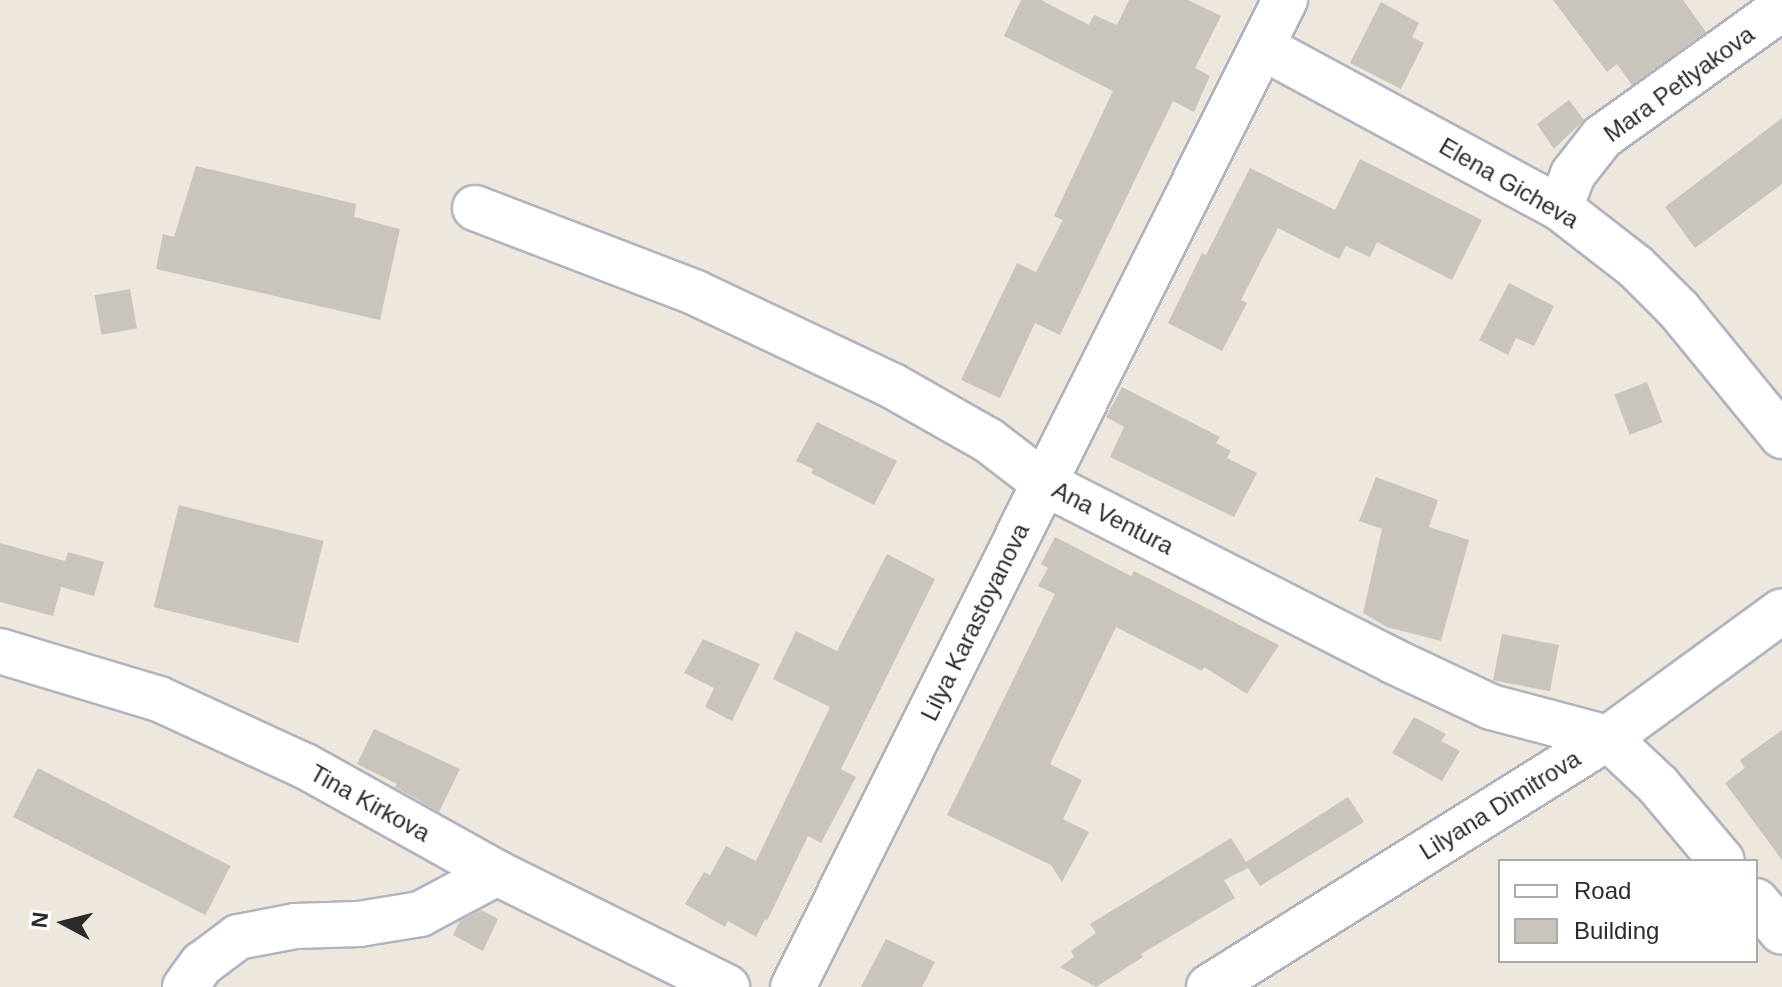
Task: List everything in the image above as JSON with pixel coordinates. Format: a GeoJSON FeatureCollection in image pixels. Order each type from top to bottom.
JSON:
{"type":"FeatureCollection","features":[{"type":"Feature","properties":{"kind":"street","name":"Lilya Karastoyanova"},"geometry":{"type":"LineString","coordinates":[[793,987],[1264,48],[1285,0]]}},
{"type":"Feature","properties":{"kind":"street","name":"Mara Petlyakova"},"geometry":{"type":"LineString","coordinates":[[1560,208],[1573,174],[1602,137],[1782,8]]}},
{"type":"Feature","properties":{"kind":"street","name":"Elena Gicheva"},"geometry":{"type":"LineString","coordinates":[[1264,48],[1560,208],[1636,267],[1679,310],[1782,436]]}},
{"type":"Feature","properties":{"kind":"street","name":"Ana Ventura"},"geometry":{"type":"LineString","coordinates":[[475,208],[696,293],[891,385],[988,440],[1044,483],[1393,661],[1491,707],[1608,738],[1658,785],[1720,859]]}},
{"type":"Feature","properties":{"kind":"street","name":"Lilyana Dimitrova"},"geometry":{"type":"LineString","coordinates":[[1209,987],[1608,738],[1782,611]]}},
{"type":"Feature","properties":{"kind":"street","name":"Tina Kirkova"},"geometry":{"type":"LineString","coordinates":[[0,651],[159,699],[305,766],[497,873],[727,987]]}},
{"type":"Feature","properties":{"kind":"street"},"geometry":{"type":"LineString","coordinates":[[185,987],[202,964],[238,937],[295,926],[359,924],[420,914],[497,873]]}},
{"type":"Feature","properties":{"kind":"street"},"geometry":{"type":"LineString","coordinates":[[1758,903],[1782,932]]}},
{"type":"Feature","properties":{"kind":"building"},"geometry":{"type":"Polygon","coordinates":[[[1021,0],[1041,0],[1089,25],[1094,15],[1117,25],[1129,0],[1188,0],[1221,16],[1195,68],[1210,76],[1194,112],[1173,101],[1060,335],[1035,323],[1000,398],[961,380],[1017,263],[1036,272],[1063,220],[1054,216],[1113,91],[1004,36],[1021,0]]]}},
{"type":"Feature","properties":{"kind":"building"},"geometry":{"type":"Polygon","coordinates":[[[1553,0],[1683,0],[1706,32],[1632,85],[1617,64],[1607,72],[1553,0]]]}},
{"type":"Feature","properties":{"kind":"building"},"geometry":{"type":"Polygon","coordinates":[[[1381,2],[1419,23],[1412,37],[1424,43],[1401,89],[1350,63],[1381,2]]]}},
{"type":"Feature","properties":{"kind":"building"},"geometry":{"type":"Polygon","coordinates":[[[1569,100],[1584,120],[1554,149],[1537,124],[1569,100]]]}},
{"type":"Feature","properties":{"kind":"building"},"geometry":{"type":"Polygon","coordinates":[[[1782,118],[1782,184],[1695,248],[1665,207],[1782,118]]]}},
{"type":"Feature","properties":{"kind":"building"},"geometry":{"type":"Polygon","coordinates":[[[1360,159],[1482,220],[1452,280],[1377,242],[1370,257],[1346,246],[1339,259],[1278,228],[1241,300],[1247,303],[1222,351],[1168,323],[1202,253],[1206,255],[1250,168],[1335,210],[1360,159]]]}},
{"type":"Feature","properties":{"kind":"building"},"geometry":{"type":"Polygon","coordinates":[[[196,166],[356,204],[354,217],[400,229],[380,320],[156,269],[163,234],[174,237],[196,166]]]}},
{"type":"Feature","properties":{"kind":"building"},"geometry":{"type":"Polygon","coordinates":[[[1509,283],[1554,306],[1534,346],[1516,338],[1508,355],[1479,340],[1509,283]]]}},
{"type":"Feature","properties":{"kind":"building"},"geometry":{"type":"Polygon","coordinates":[[[130,289],[137,328],[101,335],[95,295],[130,289]]]}},
{"type":"Feature","properties":{"kind":"building"},"geometry":{"type":"Polygon","coordinates":[[[1647,382],[1662,422],[1630,435],[1614,395],[1647,382]]]}},
{"type":"Feature","properties":{"kind":"building"},"geometry":{"type":"Polygon","coordinates":[[[1122,387],[1220,437],[1216,443],[1231,451],[1227,458],[1257,473],[1234,517],[1110,457],[1124,427],[1106,417],[1122,387]]]}},
{"type":"Feature","properties":{"kind":"building"},"geometry":{"type":"Polygon","coordinates":[[[817,422],[897,461],[874,505],[811,473],[813,469],[796,461],[817,422]]]}},
{"type":"Feature","properties":{"kind":"building"},"geometry":{"type":"Polygon","coordinates":[[[1376,477],[1438,500],[1429,527],[1469,540],[1441,641],[1387,627],[1363,613],[1382,529],[1359,521],[1376,477]]]}},
{"type":"Feature","properties":{"kind":"building"},"geometry":{"type":"Polygon","coordinates":[[[179,505],[324,541],[298,643],[154,607],[179,505]]]}},
{"type":"Feature","properties":{"kind":"building"},"geometry":{"type":"Polygon","coordinates":[[[1055,537],[1131,576],[1134,571],[1279,645],[1247,694],[1204,667],[1202,671],[1116,627],[1050,764],[1082,780],[1063,819],[1089,832],[1062,882],[1051,865],[947,815],[1055,594],[1038,586],[1048,568],[1041,564],[1055,537]]]}},
{"type":"Feature","properties":{"kind":"building"},"geometry":{"type":"Polygon","coordinates":[[[0,543],[65,561],[68,552],[104,562],[94,596],[61,587],[53,616],[0,602],[0,543]]]}},
{"type":"Feature","properties":{"kind":"building"},"geometry":{"type":"Polygon","coordinates":[[[887,554],[935,579],[841,769],[856,777],[821,843],[808,836],[767,921],[765,919],[756,937],[728,921],[725,927],[685,904],[704,872],[710,875],[726,846],[756,861],[830,707],[773,679],[796,631],[837,651],[887,554]]]}},
{"type":"Feature","properties":{"kind":"building"},"geometry":{"type":"Polygon","coordinates":[[[1502,634],[1559,645],[1550,691],[1493,680],[1502,634]]]}},
{"type":"Feature","properties":{"kind":"building"},"geometry":{"type":"Polygon","coordinates":[[[703,639],[760,664],[732,721],[705,707],[714,688],[684,673],[703,639]]]}},
{"type":"Feature","properties":{"kind":"building"},"geometry":{"type":"Polygon","coordinates":[[[1414,717],[1446,734],[1441,741],[1460,751],[1442,781],[1392,753],[1414,717]]]}},
{"type":"Feature","properties":{"kind":"building"},"geometry":{"type":"Polygon","coordinates":[[[374,729],[460,769],[439,812],[395,787],[397,784],[357,764],[374,729]]]}},
{"type":"Feature","properties":{"kind":"building"},"geometry":{"type":"Polygon","coordinates":[[[1782,730],[1782,860],[1725,783],[1745,768],[1740,760],[1782,730]]]}},
{"type":"Feature","properties":{"kind":"building"},"geometry":{"type":"Polygon","coordinates":[[[38,768],[230,866],[205,915],[13,817],[38,768]]]}},
{"type":"Feature","properties":{"kind":"building"},"geometry":{"type":"Polygon","coordinates":[[[1348,797],[1364,822],[1260,886],[1248,868],[1224,880],[1235,898],[1141,954],[1143,957],[1096,987],[1060,967],[1074,957],[1071,951],[1096,933],[1090,924],[1231,838],[1246,862],[1348,797]]]}},
{"type":"Feature","properties":{"kind":"building"},"geometry":{"type":"Polygon","coordinates":[[[481,910],[498,919],[483,951],[453,935],[460,921],[481,910]]]}},
{"type":"Feature","properties":{"kind":"building"},"geometry":{"type":"Polygon","coordinates":[[[886,939],[935,962],[922,987],[861,987],[886,939]]]}}]}
